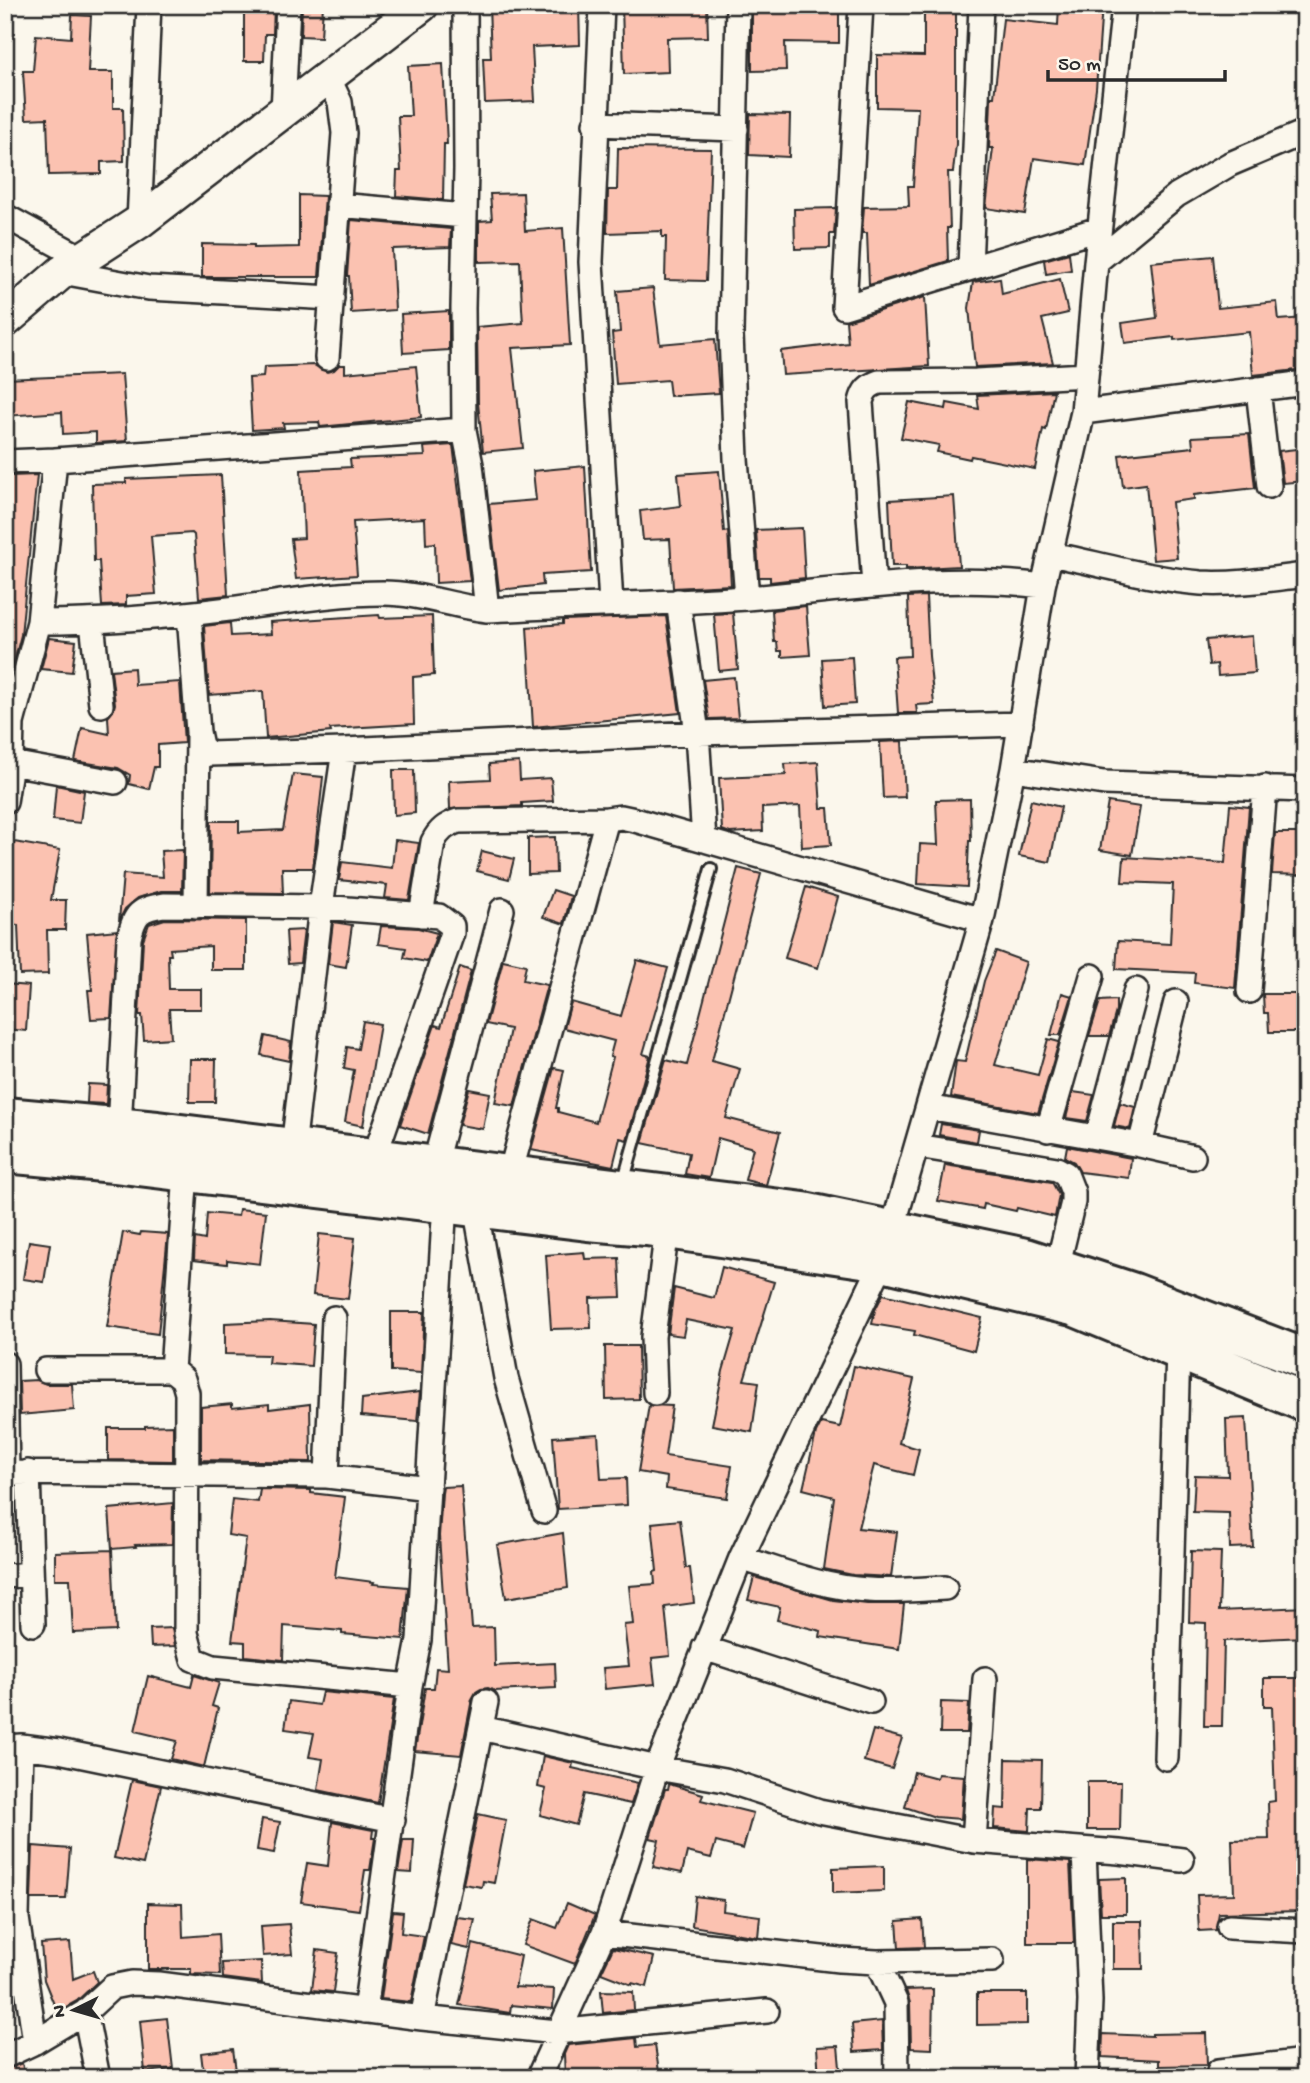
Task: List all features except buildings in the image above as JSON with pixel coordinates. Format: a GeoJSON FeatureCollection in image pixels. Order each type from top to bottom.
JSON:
{"type":"FeatureCollection","features":[{"type":"Feature","properties":{"kind":"highway"},"geometry":{"type":"LineString","coordinates":[[5,1117],[157,1131],[804,1212],[888,1246],[1073,1306],[1305,1402]]}},
{"type":"Feature","properties":{"kind":"highway"},"geometry":{"type":"LineString","coordinates":[[5,1153],[27,1153],[667,1229],[1026,1258],[1134,1293],[1305,1359]]}},
{"type":"Feature","properties":{"kind":"main road"},"geometry":{"type":"LineString","coordinates":[[5,321],[72,265],[139,222],[422,5]]}},
{"type":"Feature","properties":{"kind":"street"},"geometry":{"type":"LineString","coordinates":[[139,222],[149,5]]}},
{"type":"Feature","properties":{"kind":"street"},"geometry":{"type":"LineString","coordinates":[[283,112],[288,5]]}},
{"type":"Feature","properties":{"kind":"street"},"geometry":{"type":"LineString","coordinates":[[465,5],[464,429],[471,466],[487,610]]}},
{"type":"Feature","properties":{"kind":"street"},"geometry":{"type":"LineString","coordinates":[[602,5],[591,262],[611,604]]}},
{"type":"Feature","properties":{"kind":"street"},"geometry":{"type":"LineString","coordinates":[[738,5],[731,334],[736,459],[747,598]]}},
{"type":"Feature","properties":{"kind":"street"},"geometry":{"type":"LineString","coordinates":[[861,5],[844,307],[1099,229]]}},
{"type":"Feature","properties":{"kind":"street"},"geometry":{"type":"LineString","coordinates":[[970,267],[981,5]]}},
{"type":"Feature","properties":{"kind":"street"},"geometry":{"type":"LineString","coordinates":[[538,2078],[604,1933],[657,1768],[741,1558],[888,1246],[982,920],[1013,769],[1043,586],[1083,412],[1099,229],[1124,5]]}},
{"type":"Feature","properties":{"kind":"street"},"geometry":{"type":"LineString","coordinates":[[327,358],[344,133],[340,102],[328,77]]}},
{"type":"Feature","properties":{"kind":"street"},"geometry":{"type":"LineString","coordinates":[[595,124],[736,129]]}},
{"type":"Feature","properties":{"kind":"street"},"geometry":{"type":"LineString","coordinates":[[1096,262],[1177,195],[1230,164],[1305,132]]}},
{"type":"Feature","properties":{"kind":"street"},"geometry":{"type":"LineString","coordinates":[[338,205],[465,215]]}},
{"type":"Feature","properties":{"kind":"street"},"geometry":{"type":"LineString","coordinates":[[5,216],[72,265],[149,288],[332,298]]}},
{"type":"Feature","properties":{"kind":"street"},"geometry":{"type":"LineString","coordinates":[[874,586],[861,402],[863,392],[870,385],[879,382],[1086,376]]}},
{"type":"Feature","properties":{"kind":"street"},"geometry":{"type":"LineString","coordinates":[[1083,412],[1305,383]]}},
{"type":"Feature","properties":{"kind":"street"},"geometry":{"type":"LineString","coordinates":[[1258,389],[1269,486]]}},
{"type":"Feature","properties":{"kind":"street"},"geometry":{"type":"LineString","coordinates":[[5,462],[464,429]]}},
{"type":"Feature","properties":{"kind":"street"},"geometry":{"type":"LineString","coordinates":[[5,802],[11,763],[9,723],[38,622],[55,460]]}},
{"type":"Feature","properties":{"kind":"street"},"geometry":{"type":"LineString","coordinates":[[1051,554],[1162,578],[1202,583],[1242,582],[1305,575]]}},
{"type":"Feature","properties":{"kind":"street"},"geometry":{"type":"LineString","coordinates":[[38,622],[92,622],[188,614],[352,594],[387,593],[429,598],[459,607],[487,610],[747,598],[874,586],[986,580],[1043,586]]}},
{"type":"Feature","properties":{"kind":"street"},"geometry":{"type":"LineString","coordinates":[[678,601],[697,733],[705,840]]}},
{"type":"Feature","properties":{"kind":"street"},"geometry":{"type":"LineString","coordinates":[[188,614],[198,732],[196,906]]}},
{"type":"Feature","properties":{"kind":"street"},"geometry":{"type":"LineString","coordinates":[[92,622],[101,705]]}},
{"type":"Feature","properties":{"kind":"street"},"geometry":{"type":"LineString","coordinates":[[198,732],[201,746],[209,754],[697,733],[1021,724]]}},
{"type":"Feature","properties":{"kind":"street"},"geometry":{"type":"LineString","coordinates":[[293,1148],[321,907],[344,750]]}},
{"type":"Feature","properties":{"kind":"street"},"geometry":{"type":"LineString","coordinates":[[11,763],[115,782]]}},
{"type":"Feature","properties":{"kind":"street"},"geometry":{"type":"LineString","coordinates":[[1013,769],[1104,783],[1305,790]]}},
{"type":"Feature","properties":{"kind":"street"},"geometry":{"type":"LineString","coordinates":[[1249,991],[1265,787]]}},
{"type":"Feature","properties":{"kind":"street"},"geometry":{"type":"LineString","coordinates":[[421,915],[433,842],[446,825],[458,821],[621,817],[982,920]]}},
{"type":"Feature","properties":{"kind":"street"},"geometry":{"type":"LineString","coordinates":[[510,1174],[607,818]]}},
{"type":"Feature","properties":{"kind":"street"},"geometry":{"type":"LineString","coordinates":[[119,1129],[129,938],[133,919],[145,908],[164,905],[321,907],[439,916],[452,926],[452,933],[374,1158]]}},
{"type":"Feature","properties":{"kind":"street"},"geometry":{"type":"LineString","coordinates":[[433,1166],[502,909]]}},
{"type":"Feature","properties":{"kind":"street"},"geometry":{"type":"LineString","coordinates":[[1048,1130],[1092,976]]}},
{"type":"Feature","properties":{"kind":"street"},"geometry":{"type":"LineString","coordinates":[[1097,1137],[1136,990]]}},
{"type":"Feature","properties":{"kind":"street"},"geometry":{"type":"LineString","coordinates":[[1140,1145],[1176,1002]]}},
{"type":"Feature","properties":{"kind":"street"},"geometry":{"type":"LineString","coordinates":[[928,1107],[1193,1157]]}},
{"type":"Feature","properties":{"kind":"street"},"geometry":{"type":"LineString","coordinates":[[917,1146],[1057,1169],[1066,1174],[1073,1192],[1073,1202],[1057,1268]]}},
{"type":"Feature","properties":{"kind":"street"},"geometry":{"type":"LineString","coordinates":[[172,1370],[186,1172]]}},
{"type":"Feature","properties":{"kind":"street"},"geometry":{"type":"LineString","coordinates":[[365,2011],[410,1686],[419,1640],[429,1488],[460,1204]]}},
{"type":"Feature","properties":{"kind":"street"},"geometry":{"type":"LineString","coordinates":[[460,1204],[544,1511]]}},
{"type":"Feature","properties":{"kind":"street"},"geometry":{"type":"LineString","coordinates":[[654,1393],[653,1337],[667,1229]]}},
{"type":"Feature","properties":{"kind":"street"},"geometry":{"type":"LineString","coordinates":[[327,1476],[334,1318]]}},
{"type":"Feature","properties":{"kind":"street"},"geometry":{"type":"LineString","coordinates":[[1166,1758],[1178,1349]]}},
{"type":"Feature","properties":{"kind":"street"},"geometry":{"type":"LineString","coordinates":[[5,1364],[13,1472],[31,1574],[33,1624]]}},
{"type":"Feature","properties":{"kind":"street"},"geometry":{"type":"LineString","coordinates":[[46,1370],[172,1370],[183,1379],[187,1393],[186,1633],[193,1659],[213,1667],[410,1686]]}},
{"type":"Feature","properties":{"kind":"street"},"geometry":{"type":"LineString","coordinates":[[13,1472],[327,1476],[429,1488]]}},
{"type":"Feature","properties":{"kind":"street"},"geometry":{"type":"LineString","coordinates":[[741,1558],[821,1583],[851,1588],[945,1588]]}},
{"type":"Feature","properties":{"kind":"street"},"geometry":{"type":"LineString","coordinates":[[5,1576],[31,1574]]}},
{"type":"Feature","properties":{"kind":"street"},"geometry":{"type":"LineString","coordinates":[[704,1648],[871,1702]]}},
{"type":"Feature","properties":{"kind":"street"},"geometry":{"type":"LineString","coordinates":[[974,1841],[985,1679]]}},
{"type":"Feature","properties":{"kind":"street"},"geometry":{"type":"LineString","coordinates":[[422,2018],[486,1702]]}},
{"type":"Feature","properties":{"kind":"street"},"geometry":{"type":"LineString","coordinates":[[481,1728],[657,1768],[725,1780],[819,1811],[974,1841],[1182,1860]]}},
{"type":"Feature","properties":{"kind":"street"},"geometry":{"type":"LineString","coordinates":[[35,2042],[17,1919],[13,1746],[393,1820]]}},
{"type":"Feature","properties":{"kind":"street"},"geometry":{"type":"LineString","coordinates":[[1084,1850],[1090,2001],[1087,2078]]}},
{"type":"Feature","properties":{"kind":"street"},"geometry":{"type":"LineString","coordinates":[[1228,1927],[1305,1931]]}},
{"type":"Feature","properties":{"kind":"street"},"geometry":{"type":"LineString","coordinates":[[604,1933],[839,1960],[992,1960]]}},
{"type":"Feature","properties":{"kind":"street"},"geometry":{"type":"LineString","coordinates":[[877,1962],[896,2003],[897,2078]]}},
{"type":"Feature","properties":{"kind":"street"},"geometry":{"type":"LineString","coordinates":[[5,2056],[35,2042],[85,2012],[112,1987],[132,1983],[557,2032],[767,2011]]}},
{"type":"Feature","properties":{"kind":"street"},"geometry":{"type":"LineString","coordinates":[[85,2012],[98,2078]]}},
{"type":"Feature","properties":{"kind":"street"},"geometry":{"type":"LineString","coordinates":[[1219,2071],[1305,2061]]}},
{"type":"Feature","properties":{"kind":"lane"},"geometry":{"type":"LineString","coordinates":[[621,1188],[711,869]]}}]}
